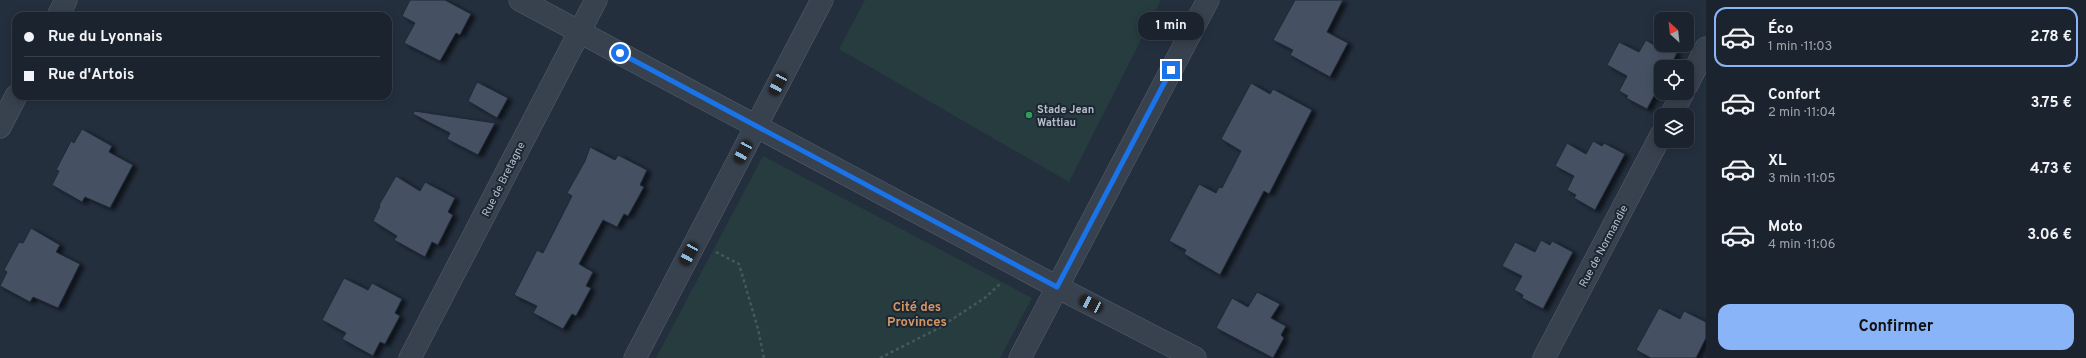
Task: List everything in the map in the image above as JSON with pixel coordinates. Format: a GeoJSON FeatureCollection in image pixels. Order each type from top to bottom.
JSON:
{"type":"FeatureCollection","features":[{"type":"Feature","properties":{"kind":"street"},"geometry":{"type":"LineString","coordinates":[[60,12],[66,0]]}},
{"type":"Feature","properties":{"kind":"street"},"geometry":{"type":"LineString","coordinates":[[520,0],[1019,267],[1194,358]]}},
{"type":"Feature","properties":{"kind":"street","name":"Rue de Bretagne"},"geometry":{"type":"LineString","coordinates":[[410,358],[596,0]]}},
{"type":"Feature","properties":{"kind":"street"},"geometry":{"type":"LineString","coordinates":[[635,358],[822,0]]}},
{"type":"Feature","properties":{"kind":"street"},"geometry":{"type":"LineString","coordinates":[[1020,358],[1208,0]]}},
{"type":"Feature","properties":{"kind":"street"},"geometry":{"type":"LineString","coordinates":[[1694,71],[1706,48]]}},
{"type":"Feature","properties":{"kind":"street"},"geometry":{"type":"LineString","coordinates":[[0,127],[14,100]]}},
{"type":"Feature","properties":{"kind":"street","name":"Rue de Normandie"},"geometry":{"type":"LineString","coordinates":[[1544,358],[1654,148]]}},
{"type":"Feature","properties":{"kind":"path"},"geometry":{"type":"LineString","coordinates":[[696,241],[740,264],[758,329],[764,358]]}},
{"type":"Feature","properties":{"kind":"path"},"geometry":{"type":"LineString","coordinates":[[880,358],[939,328],[980,301],[1019,267]]}},
{"type":"Feature","properties":{"kind":"green space","name":"Stade Jean Wattiau"},"geometry":{"type":"Polygon","coordinates":[[[865,0],[1161,0],[1069,182],[839,49],[865,0]]]}},
{"type":"Feature","properties":{"kind":"green space"},"geometry":{"type":"Polygon","coordinates":[[[763,156],[1032,298],[1000,358],[656,358],[763,156]]]}},
{"type":"Feature","properties":{"kind":"building"},"geometry":{"type":"Polygon","coordinates":[[[410,0],[445,0],[471,14],[460,35],[456,33],[440,61],[404,43],[415,23],[402,16],[410,0]]]}},
{"type":"Feature","properties":{"kind":"building"},"geometry":{"type":"Polygon","coordinates":[[[1295,0],[1343,0],[1327,32],[1348,43],[1330,77],[1290,55],[1293,50],[1273,40],[1295,0]]]}},
{"type":"Feature","properties":{"kind":"building"},"geometry":{"type":"Polygon","coordinates":[[[1646,40],[1654,45],[1654,52],[1677,53],[1674,60],[1654,60],[1654,96],[1647,109],[1626,98],[1628,96],[1619,91],[1627,76],[1607,65],[1619,42],[1639,52],[1646,40]]]}},
{"type":"Feature","properties":{"kind":"building"},"geometry":{"type":"Polygon","coordinates":[[[477,82],[508,98],[497,118],[468,101],[477,82]]]}},
{"type":"Feature","properties":{"kind":"building"},"geometry":{"type":"Polygon","coordinates":[[[1251,83],[1270,94],[1273,89],[1312,110],[1269,194],[1264,191],[1220,275],[1184,254],[1186,250],[1169,241],[1199,184],[1216,193],[1219,187],[1222,188],[1241,151],[1221,139],[1251,83]]]}},
{"type":"Feature","properties":{"kind":"building"},"geometry":{"type":"Polygon","coordinates":[[[414,111],[495,123],[478,155],[447,139],[450,133],[413,114],[414,111]]]}},
{"type":"Feature","properties":{"kind":"building"},"geometry":{"type":"Polygon","coordinates":[[[82,129],[112,146],[109,152],[133,165],[110,208],[85,197],[82,202],[52,185],[59,171],[56,170],[71,141],[74,143],[82,129]]]}},
{"type":"Feature","properties":{"kind":"building"},"geometry":{"type":"Polygon","coordinates":[[[1593,141],[1602,146],[1604,143],[1625,154],[1595,210],[1574,198],[1576,195],[1567,190],[1574,176],[1555,166],[1567,143],[1586,154],[1593,141]]]}},
{"type":"Feature","properties":{"kind":"building"},"geometry":{"type":"Polygon","coordinates":[[[590,147],[615,160],[618,155],[647,170],[640,185],[644,187],[628,216],[624,214],[617,227],[603,220],[579,264],[593,272],[586,286],[591,288],[576,316],[572,314],[563,329],[533,313],[537,306],[514,295],[537,250],[543,253],[572,196],[567,193],[585,161],[590,147]]]}},
{"type":"Feature","properties":{"kind":"building"},"geometry":{"type":"Polygon","coordinates":[[[396,176],[420,191],[425,182],[455,198],[448,212],[453,215],[438,245],[432,242],[425,257],[394,240],[397,236],[373,221],[380,206],[379,205],[396,176]]]}},
{"type":"Feature","properties":{"kind":"building"},"geometry":{"type":"Polygon","coordinates":[[[31,228],[60,245],[56,252],[80,264],[58,308],[33,297],[30,302],[0,286],[7,272],[4,270],[19,242],[23,243],[31,228]]]}},
{"type":"Feature","properties":{"kind":"building"},"geometry":{"type":"Polygon","coordinates":[[[1541,240],[1550,245],[1552,241],[1573,252],[1543,309],[1522,298],[1523,295],[1514,290],[1522,276],[1502,266],[1515,242],[1535,252],[1541,240]]]}},
{"type":"Feature","properties":{"kind":"building"},"geometry":{"type":"Polygon","coordinates":[[[344,278],[368,290],[372,283],[402,299],[395,313],[400,316],[385,344],[380,342],[373,356],[342,339],[346,333],[322,320],[344,278]]]}},
{"type":"Feature","properties":{"kind":"building"},"geometry":{"type":"Polygon","coordinates":[[[1257,292],[1280,304],[1271,318],[1286,326],[1281,335],[1284,338],[1273,358],[1216,328],[1232,298],[1248,307],[1257,292]]]}},
{"type":"Feature","properties":{"kind":"building"},"geometry":{"type":"Polygon","coordinates":[[[1659,308],[1680,319],[1684,311],[1706,322],[1706,338],[1696,358],[1651,358],[1636,350],[1659,308]]]}},
{"type":"Feature","properties":{"kind":"place","name":"Stade Jean Wattiau"},"geometry":{"type":"Point","coordinates":[1029,115]}},
{"type":"Feature","properties":{"kind":"district","name":"Cité des Provinces"},"geometry":{"type":"Point","coordinates":[917,314]}},
{"type":"Feature","properties":{"kind":"route"},"geometry":{"type":"LineString","coordinates":[[620,53],[1057,287],[1171,70]]}}]}
